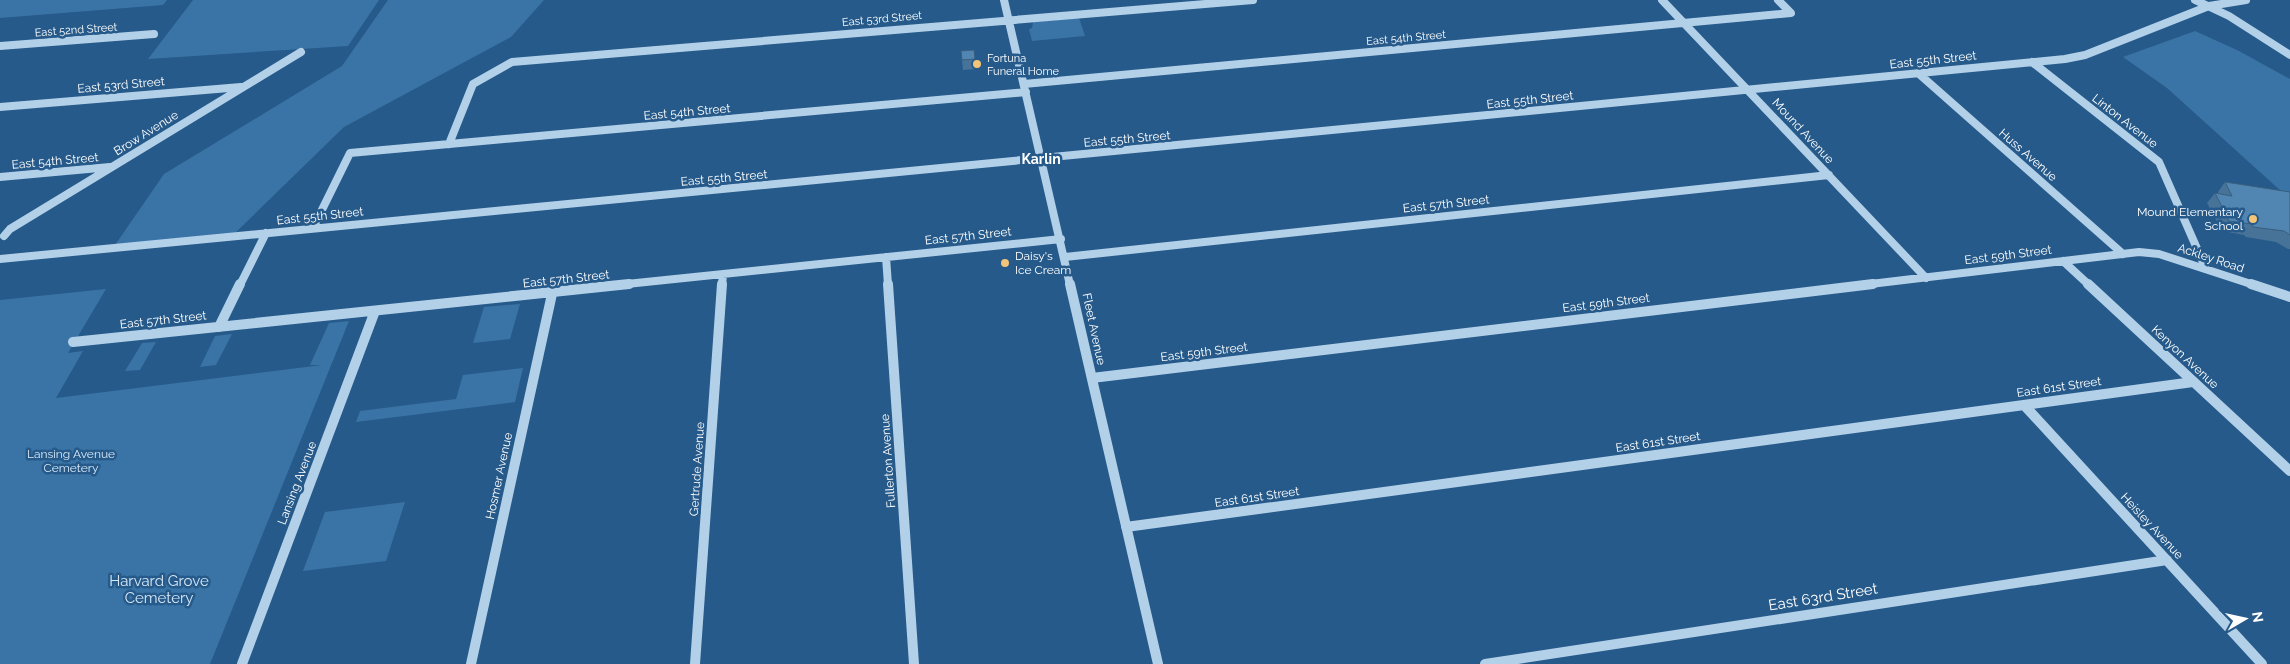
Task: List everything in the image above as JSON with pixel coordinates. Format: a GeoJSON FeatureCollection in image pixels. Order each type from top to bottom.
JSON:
{"type":"FeatureCollection","features":[{"type":"Feature","properties":{"kind":"street","name":"Fleet Avenue"},"geometry":{"type":"LineString","coordinates":[[1004,0],[1158,664]]}},
{"type":"Feature","properties":{"kind":"street","name":"East 53rd Street"},"geometry":{"type":"LineString","coordinates":[[449,144],[472,84],[512,62],[1253,0]]}},
{"type":"Feature","properties":{"kind":"street","name":"Mound Avenue"},"geometry":{"type":"LineString","coordinates":[[1662,0],[1926,278]]}},
{"type":"Feature","properties":{"kind":"street","name":"East 54th Street"},"geometry":{"type":"LineString","coordinates":[[313,228],[350,153],[1790,13],[1778,0]]}},
{"type":"Feature","properties":{"kind":"street"},"geometry":{"type":"LineString","coordinates":[[2195,0],[2229,16],[2290,55]]}},
{"type":"Feature","properties":{"kind":"street","name":"East 55th Street"},"geometry":{"type":"LineString","coordinates":[[0,259],[2032,62],[2085,55],[2208,6],[2246,0]]}},
{"type":"Feature","properties":{"kind":"street","name":"East 52nd Street"},"geometry":{"type":"LineString","coordinates":[[0,46],[154,34]]}},
{"type":"Feature","properties":{"kind":"street","name":"Brow Avenue"},"geometry":{"type":"LineString","coordinates":[[4,236],[10,229],[301,52]]}},
{"type":"Feature","properties":{"kind":"street","name":"Linton Avenue"},"geometry":{"type":"LineString","coordinates":[[2032,62],[2158,162],[2206,269]]}},
{"type":"Feature","properties":{"kind":"street","name":"Huss Avenue"},"geometry":{"type":"LineString","coordinates":[[1918,73],[2123,254]]}},
{"type":"Feature","properties":{"kind":"street","name":"East 53rd Street"},"geometry":{"type":"LineString","coordinates":[[0,107],[244,86]]}},
{"type":"Feature","properties":{"kind":"street","name":"East 54th Street"},"geometry":{"type":"LineString","coordinates":[[0,177],[113,167]]}},
{"type":"Feature","properties":{"kind":"street","name":"East 57th Street"},"geometry":{"type":"LineString","coordinates":[[1065,257],[1829,175]]}},
{"type":"Feature","properties":{"kind":"street"},"geometry":{"type":"LineString","coordinates":[[219,327],[266,233]]}},
{"type":"Feature","properties":{"kind":"street","name":"East 57th Street"},"geometry":{"type":"LineString","coordinates":[[73,342],[552,294],[1060,239]]}},
{"type":"Feature","properties":{"kind":"street","name":"Ackley Road"},"geometry":{"type":"LineString","coordinates":[[2123,254],[2139,252],[2158,254],[2290,297]]}},
{"type":"Feature","properties":{"kind":"street","name":"East 59th Street"},"geometry":{"type":"LineString","coordinates":[[1092,378],[2123,254]]}},
{"type":"Feature","properties":{"kind":"street","name":"Fullerton Avenue"},"geometry":{"type":"LineString","coordinates":[[886,257],[914,664]]}},
{"type":"Feature","properties":{"kind":"street","name":"Kenyon Avenue"},"geometry":{"type":"LineString","coordinates":[[2063,261],[2290,471]]}},
{"type":"Feature","properties":{"kind":"street","name":"Gertrude Avenue"},"geometry":{"type":"LineString","coordinates":[[695,664],[723,275]]}},
{"type":"Feature","properties":{"kind":"street","name":"Hosmer Avenue"},"geometry":{"type":"LineString","coordinates":[[471,664],[552,294]]}},
{"type":"Feature","properties":{"kind":"street","name":"Lansing Avenue"},"geometry":{"type":"LineString","coordinates":[[242,664],[375,311]]}},
{"type":"Feature","properties":{"kind":"street","name":"East 61st Street"},"geometry":{"type":"LineString","coordinates":[[1126,527],[2193,382]]}},
{"type":"Feature","properties":{"kind":"street","name":"Heisley Avenue"},"geometry":{"type":"LineString","coordinates":[[2024,405],[2262,664]]}},
{"type":"Feature","properties":{"kind":"street","name":"East 63rd Street"},"geometry":{"type":"LineString","coordinates":[[1485,664],[2167,560]]}},
{"type":"Feature","properties":{"kind":"green space"},"geometry":{"type":"Polygon","coordinates":[[[0,0],[167,0],[163,5],[0,18],[0,0]]]}},
{"type":"Feature","properties":{"kind":"green space"},"geometry":{"type":"Polygon","coordinates":[[[193,0],[379,0],[348,46],[148,59],[193,0]]]}},
{"type":"Feature","properties":{"kind":"green space"},"geometry":{"type":"Polygon","coordinates":[[[388,0],[544,0],[511,37],[344,127],[232,236],[113,248],[164,174],[342,66],[388,0]]]}},
{"type":"Feature","properties":{"kind":"green space"},"geometry":{"type":"Polygon","coordinates":[[[1079,18],[1085,36],[1032,41],[1029,29],[1032,28],[1033,22],[1079,18]]]}},
{"type":"Feature","properties":{"kind":"green space"},"geometry":{"type":"Polygon","coordinates":[[[2195,31],[2239,51],[2290,79],[2290,195],[2282,192],[2167,88],[2123,57],[2195,31]]]}},
{"type":"Feature","properties":{"kind":"green space"},"geometry":{"type":"Polygon","coordinates":[[[106,289],[68,353],[83,351],[56,398],[322,365],[310,365],[329,323],[349,321],[210,664],[0,664],[0,300],[106,289]]]}},
{"type":"Feature","properties":{"kind":"green space"},"geometry":{"type":"Polygon","coordinates":[[[520,304],[510,339],[473,343],[484,307],[520,304]]]}},
{"type":"Feature","properties":{"kind":"green space"},"geometry":{"type":"Polygon","coordinates":[[[232,334],[216,365],[200,367],[215,336],[232,334]]]}},
{"type":"Feature","properties":{"kind":"green space"},"geometry":{"type":"Polygon","coordinates":[[[156,342],[140,370],[125,371],[142,343],[156,342]]]}},
{"type":"Feature","properties":{"kind":"green space"},"geometry":{"type":"Polygon","coordinates":[[[523,368],[515,402],[356,422],[360,411],[456,399],[463,375],[523,368]]]}},
{"type":"Feature","properties":{"kind":"green space"},"geometry":{"type":"Polygon","coordinates":[[[405,502],[386,561],[303,571],[325,512],[405,502]]]}},
{"type":"Feature","properties":{"kind":"building"},"geometry":{"type":"Polygon","coordinates":[[[974,50],[975,59],[962,60],[961,51],[974,50]]]}},
{"type":"Feature","properties":{"kind":"building","name":"Mound Elementary School"},"geometry":{"type":"Polygon","coordinates":[[[2225,182],[2290,192],[2290,235],[2284,231],[2253,227],[2252,224],[2229,221],[2215,193],[2232,196],[2225,182]]]}},
{"type":"Feature","properties":{"kind":"place","name":"Fortuna Funeral Home"},"geometry":{"type":"Point","coordinates":[977,64]}},
{"type":"Feature","properties":{"kind":"place","name":"Mound Elementary School"},"geometry":{"type":"Point","coordinates":[2253,219]}},
{"type":"Feature","properties":{"kind":"place","name":"Daisy's Ice Cream"},"geometry":{"type":"Point","coordinates":[1005,263]}},
{"type":"Feature","properties":{"kind":"district","name":"Karlin"},"geometry":{"type":"Point","coordinates":[1041,159]}},
{"type":"Feature","properties":{"kind":"park label","name":"Lansing Avenue Cemetery"},"geometry":{"type":"Point","coordinates":[71,461]}},
{"type":"Feature","properties":{"kind":"park label","name":"Harvard Grove Cemetery"},"geometry":{"type":"Point","coordinates":[159,590]}}]}
